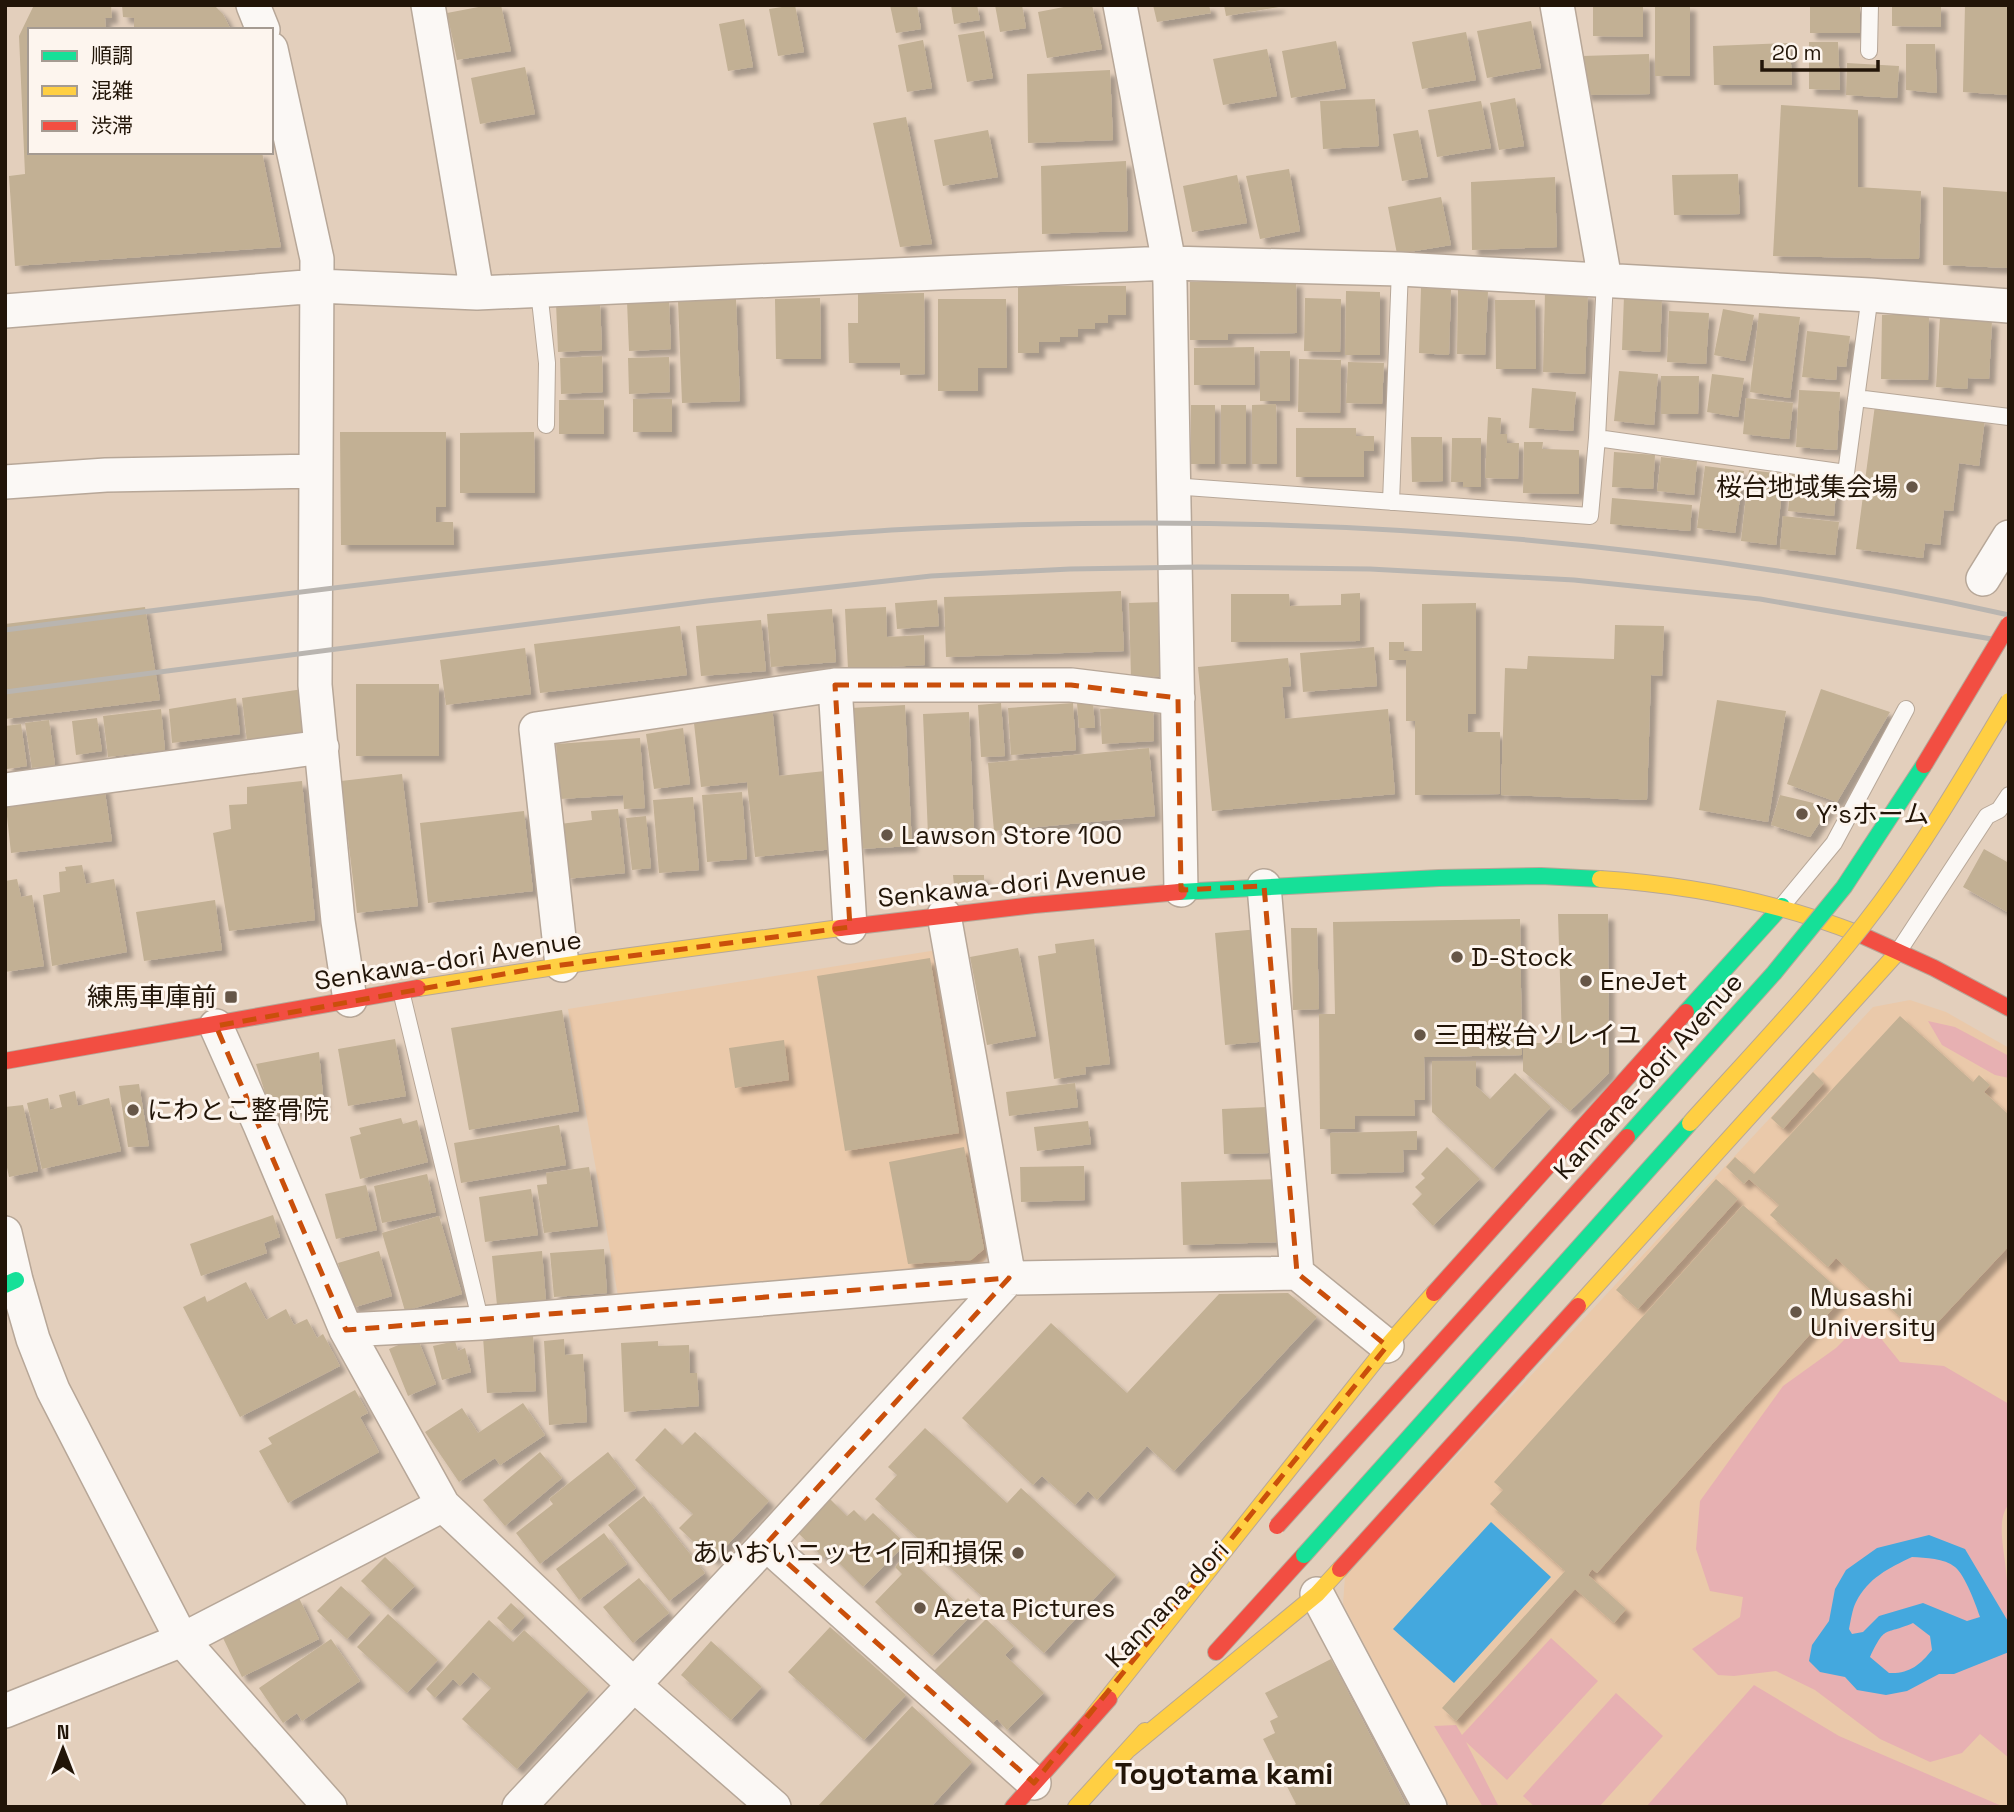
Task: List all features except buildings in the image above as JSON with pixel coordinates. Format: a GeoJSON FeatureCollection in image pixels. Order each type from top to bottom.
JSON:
{"type":"FeatureCollection","features":[{"type":"Feature","properties":{"kind":"main road","name":"Kannana-dori Avenue"},"geometry":{"type":"LineString","coordinates":[[1272,1531],[1774,973],[1844,887],[1902,801],[2009,624]]}},
{"type":"Feature","properties":{"kind":"main road"},"geometry":{"type":"LineString","coordinates":[[1076,1807],[1821,976],[1880,903],[1938,820],[2009,701]]}},
{"type":"Feature","properties":{"kind":"main road","name":"Senkawa-dori Avenue"},"geometry":{"type":"LineString","coordinates":[[5,1061],[562,965],[944,915],[1181,890],[1453,877],[1580,877],[1695,888],[1782,906],[1836,924],[1898,952],[2009,1009]]}},
{"type":"Feature","properties":{"kind":"main road"},"geometry":{"type":"LineString","coordinates":[[1023,1795],[1093,1716],[1387,1346],[1782,906]]}},
{"type":"Feature","properties":{"kind":"main road"},"geometry":{"type":"LineString","coordinates":[[1129,1749],[1317,1594],[1898,952]]}},
{"type":"Feature","properties":{"kind":"main road","name":"Kannana dori"},"geometry":{"type":"LineString","coordinates":[[1093,1716],[1209,1596]]}},
{"type":"Feature","properties":{"kind":"street"},"geometry":{"type":"LineString","coordinates":[[253,5],[262,28]]}},
{"type":"Feature","properties":{"kind":"street"},"geometry":{"type":"LineString","coordinates":[[428,5],[477,293]]}},
{"type":"Feature","properties":{"kind":"street"},"geometry":{"type":"LineString","coordinates":[[1120,5],[1169,263],[1181,890]]}},
{"type":"Feature","properties":{"kind":"street"},"geometry":{"type":"LineString","coordinates":[[1557,5],[1605,280]]}},
{"type":"Feature","properties":{"kind":"street"},"geometry":{"type":"LineString","coordinates":[[273,58],[317,259],[315,685],[338,920],[350,1000]]}},
{"type":"Feature","properties":{"kind":"street"},"geometry":{"type":"LineString","coordinates":[[5,311],[318,286],[477,293],[1169,263],[1400,269],[1870,295],[2009,306]]}},
{"type":"Feature","properties":{"kind":"street"},"geometry":{"type":"LineString","coordinates":[[5,482],[106,475],[316,471]]}},
{"type":"Feature","properties":{"kind":"street"},"geometry":{"type":"LineString","coordinates":[[1983,579],[2009,537]]}},
{"type":"Feature","properties":{"kind":"street"},"geometry":{"type":"LineString","coordinates":[[562,965],[536,729],[835,685],[1071,685],[1178,698]]}},
{"type":"Feature","properties":{"kind":"street"},"geometry":{"type":"LineString","coordinates":[[835,685],[850,927]]}},
{"type":"Feature","properties":{"kind":"street"},"geometry":{"type":"LineString","coordinates":[[5,790],[322,747]]}},
{"type":"Feature","properties":{"kind":"street"},"geometry":{"type":"LineString","coordinates":[[1264,886],[1297,1273]]}},
{"type":"Feature","properties":{"kind":"street"},"geometry":{"type":"LineString","coordinates":[[944,915],[1009,1278]]}},
{"type":"Feature","properties":{"kind":"street"},"geometry":{"type":"LineString","coordinates":[[216,1026],[346,1330],[443,1505],[634,1685],[774,1807]]}},
{"type":"Feature","properties":{"kind":"street"},"geometry":{"type":"LineString","coordinates":[[5,1233],[10,1282],[53,1390],[182,1640],[330,1807]]}},
{"type":"Feature","properties":{"kind":"street"},"geometry":{"type":"LineString","coordinates":[[346,1330],[481,1323],[1009,1278],[1297,1273],[1387,1346]]}},
{"type":"Feature","properties":{"kind":"street"},"geometry":{"type":"LineString","coordinates":[[519,1807],[766,1544],[1009,1278]]}},
{"type":"Feature","properties":{"kind":"street"},"geometry":{"type":"LineString","coordinates":[[5,1711],[182,1640],[443,1505]]}},
{"type":"Feature","properties":{"kind":"street"},"geometry":{"type":"LineString","coordinates":[[766,1544],[1023,1795]]}},
{"type":"Feature","properties":{"kind":"street"},"geometry":{"type":"LineString","coordinates":[[1317,1594],[1430,1807]]}},
{"type":"Feature","properties":{"kind":"lane"},"geometry":{"type":"LineString","coordinates":[[1870,5],[1870,51]]}},
{"type":"Feature","properties":{"kind":"lane"},"geometry":{"type":"LineString","coordinates":[[1391,502],[1400,269]]}},
{"type":"Feature","properties":{"kind":"lane"},"geometry":{"type":"LineString","coordinates":[[1172,486],[1590,516],[1605,280]]}},
{"type":"Feature","properties":{"kind":"lane"},"geometry":{"type":"LineString","coordinates":[[539,291],[547,363],[546,425]]}},
{"type":"Feature","properties":{"kind":"lane"},"geometry":{"type":"LineString","coordinates":[[1597,438],[1846,473],[1870,295]]}},
{"type":"Feature","properties":{"kind":"lane"},"geometry":{"type":"LineString","coordinates":[[1856,398],[2009,418]]}},
{"type":"Feature","properties":{"kind":"lane"},"geometry":{"type":"LineString","coordinates":[[1782,906],[1834,843],[1906,709]]}},
{"type":"Feature","properties":{"kind":"lane"},"geometry":{"type":"LineString","coordinates":[[1898,952],[1987,816],[1999,810],[2009,795]]}},
{"type":"Feature","properties":{"kind":"lane"},"geometry":{"type":"LineString","coordinates":[[401,991],[481,1323]]}},
{"type":"Feature","properties":{"kind":"highlighted area"},"geometry":{"type":"Polygon","coordinates":[[[835,685],[1071,685],[1178,698],[1181,890],[1264,886],[1297,1273],[1387,1346],[1034,1783],[766,1544],[1009,1278],[346,1330],[216,1026],[532,969],[850,927],[835,685]]]}},
{"type":"Feature","properties":{"kind":"shaded area"},"geometry":{"type":"Polygon","coordinates":[[[937,950],[989,1255],[977,1269],[618,1296],[568,1009],[937,950]]]}},
{"type":"Feature","properties":{"kind":"shaded area","name":"Musashi University"},"geometry":{"type":"Polygon","coordinates":[[[1910,1000],[1946,1012],[2009,1048],[2009,1807],[1450,1807],[1343,1604],[1345,1576],[1873,1007],[1910,1000]]]}},
{"type":"Feature","properties":{"kind":"shaded area"},"geometry":{"type":"Polygon","coordinates":[[[1928,1021],[1955,1027],[2009,1056],[2009,1078],[1995,1075],[1942,1045],[1928,1021]]]}},
{"type":"Feature","properties":{"kind":"shaded area"},"geometry":{"type":"Polygon","coordinates":[[[1857,1327],[1875,1331],[1900,1362],[1944,1366],[2009,1404],[2009,1504],[2003,1517],[2002,1532],[2009,1611],[2009,1758],[1980,1734],[1962,1753],[1930,1762],[1880,1739],[1815,1690],[1776,1671],[1718,1675],[1692,1649],[1740,1617],[1743,1597],[1710,1591],[1696,1549],[1700,1501],[1783,1386],[1836,1348],[1857,1327]]]}},
{"type":"Feature","properties":{"kind":"shaded area"},"geometry":{"type":"Polygon","coordinates":[[[1551,1638],[1598,1681],[1507,1780],[1466,1742],[1499,1807],[1483,1807],[1434,1726],[1456,1725],[1462,1735],[1551,1638]]]}},
{"type":"Feature","properties":{"kind":"shaded area"},"geometry":{"type":"Polygon","coordinates":[[[1754,1685],[1839,1736],[2004,1807],[1646,1807],[1754,1685]]]}},
{"type":"Feature","properties":{"kind":"shaded area"},"geometry":{"type":"Polygon","coordinates":[[[1616,1693],[1663,1736],[1599,1807],[1535,1807],[1523,1796],[1616,1693]]]}},
{"type":"Feature","properties":{"kind":"water"},"geometry":{"type":"Polygon","coordinates":[[[1491,1522],[1551,1577],[1454,1683],[1393,1629],[1491,1522]]]}},
{"type":"Feature","properties":{"kind":"water"},"geometry":{"type":"Polygon","coordinates":[[[1929,1535],[1965,1549],[2009,1623],[2009,1652],[1954,1674],[1939,1674],[1907,1691],[1886,1695],[1857,1690],[1845,1677],[1820,1672],[1809,1661],[1812,1645],[1829,1621],[1835,1589],[1846,1570],[1877,1548],[1929,1535]],[[1912,1557],[1895,1565],[1867,1586],[1855,1605],[1849,1629],[1852,1634],[1863,1632],[1879,1616],[1923,1603],[1967,1621],[1980,1617],[1966,1583],[1955,1567],[1940,1560],[1912,1557]],[[1913,1623],[1886,1632],[1870,1657],[1889,1673],[1913,1668],[1932,1650],[1930,1636],[1913,1623]]]}},
{"type":"Feature","properties":{"kind":"railway"},"geometry":{"type":"LineString","coordinates":[[5,630],[691,547],[931,528],[1066,524],[1202,523],[1338,527],[1608,548],[1876,588],[2009,615]]}},
{"type":"Feature","properties":{"kind":"railway"},"geometry":{"type":"LineString","coordinates":[[5,692],[707,601],[931,576],[1070,569],[1370,569],[1574,580],[1760,599],[2009,642]]}},
{"type":"Feature","properties":{"kind":"traffic: fast"},"geometry":{"type":"LineString","coordinates":[[1627,1137],[1774,973],[1844,887],[1924,765]]}},
{"type":"Feature","properties":{"kind":"traffic: fast"},"geometry":{"type":"LineString","coordinates":[[1179,892],[1439,878],[1541,876],[1600,879]]}},
{"type":"Feature","properties":{"kind":"traffic: fast"},"geometry":{"type":"LineString","coordinates":[[1686,1012],[1782,906]]}},
{"type":"Feature","properties":{"kind":"traffic: fast"},"geometry":{"type":"LineString","coordinates":[[1304,1555],[1690,1123]]}},
{"type":"Feature","properties":{"kind":"traffic: fast"},"geometry":{"type":"LineString","coordinates":[[5,1285],[16,1280]]}},
{"type":"Feature","properties":{"kind":"traffic: slow"},"geometry":{"type":"LineString","coordinates":[[1690,1123],[1812,987],[1881,902],[1963,778],[2009,701]]}},
{"type":"Feature","properties":{"kind":"traffic: slow"},"geometry":{"type":"LineString","coordinates":[[1600,879],[1667,885],[1732,896],[1796,912],[1859,934]]}},
{"type":"Feature","properties":{"kind":"traffic: slow"},"geometry":{"type":"LineString","coordinates":[[418,988],[840,928]]}},
{"type":"Feature","properties":{"kind":"traffic: slow"},"geometry":{"type":"LineString","coordinates":[[1578,1306],[1898,952]]}},
{"type":"Feature","properties":{"kind":"traffic: slow"},"geometry":{"type":"LineString","coordinates":[[1093,1716],[1387,1346],[1434,1293]]}},
{"type":"Feature","properties":{"kind":"traffic: slow"},"geometry":{"type":"LineString","coordinates":[[1129,1749],[1317,1594],[1340,1569]]}},
{"type":"Feature","properties":{"kind":"traffic: slow"},"geometry":{"type":"LineString","coordinates":[[1076,1807],[1145,1731]]}},
{"type":"Feature","properties":{"kind":"traffic: jam"},"geometry":{"type":"LineString","coordinates":[[1924,765],[2009,624]]}},
{"type":"Feature","properties":{"kind":"traffic: jam"},"geometry":{"type":"LineString","coordinates":[[840,928],[1034,905],[1179,892]]}},
{"type":"Feature","properties":{"kind":"traffic: jam"},"geometry":{"type":"LineString","coordinates":[[1859,934],[1934,968],[2009,1008]]}},
{"type":"Feature","properties":{"kind":"traffic: jam"},"geometry":{"type":"LineString","coordinates":[[5,1061],[418,988]]}},
{"type":"Feature","properties":{"kind":"traffic: jam"},"geometry":{"type":"LineString","coordinates":[[1434,1293],[1686,1012]]}},
{"type":"Feature","properties":{"kind":"traffic: jam"},"geometry":{"type":"LineString","coordinates":[[1277,1526],[1627,1137]]}},
{"type":"Feature","properties":{"kind":"traffic: jam"},"geometry":{"type":"LineString","coordinates":[[1340,1569],[1578,1306]]}},
{"type":"Feature","properties":{"kind":"traffic: jam"},"geometry":{"type":"LineString","coordinates":[[1216,1652],[1304,1555]]}},
{"type":"Feature","properties":{"kind":"traffic: jam"},"geometry":{"type":"LineString","coordinates":[[1013,1807],[1109,1699]]}},
{"type":"Feature","properties":{"kind":"place","name":"桜台地域集会場"},"geometry":{"type":"Point","coordinates":[1912,487]}},
{"type":"Feature","properties":{"kind":"place","name":"Y'sホーム"},"geometry":{"type":"Point","coordinates":[1802,814]}},
{"type":"Feature","properties":{"kind":"place","name":"Lawson Store 100"},"geometry":{"type":"Point","coordinates":[887,835]}},
{"type":"Feature","properties":{"kind":"place","name":"D-Stock"},"geometry":{"type":"Point","coordinates":[1457,957]}},
{"type":"Feature","properties":{"kind":"place","name":"EneJet"},"geometry":{"type":"Point","coordinates":[1586,981]}},
{"type":"Feature","properties":{"kind":"place","name":"練馬車庫前"},"geometry":{"type":"Point","coordinates":[231,997]}},
{"type":"Feature","properties":{"kind":"place","name":"三田桜台ソレイユ"},"geometry":{"type":"Point","coordinates":[1420,1035]}},
{"type":"Feature","properties":{"kind":"place","name":"にわとこ整骨院"},"geometry":{"type":"Point","coordinates":[133,1110]}},
{"type":"Feature","properties":{"kind":"place","name":"Musashi University"},"geometry":{"type":"Point","coordinates":[1796,1312]}},
{"type":"Feature","properties":{"kind":"place","name":"あいおいニッセイ同和損保"},"geometry":{"type":"Point","coordinates":[1018,1553]}},
{"type":"Feature","properties":{"kind":"place","name":"Azeta Pictures"},"geometry":{"type":"Point","coordinates":[920,1608]}},
{"type":"Feature","properties":{"kind":"district","name":"Toyotama kami"},"geometry":{"type":"Point","coordinates":[1224,1774]}}]}
